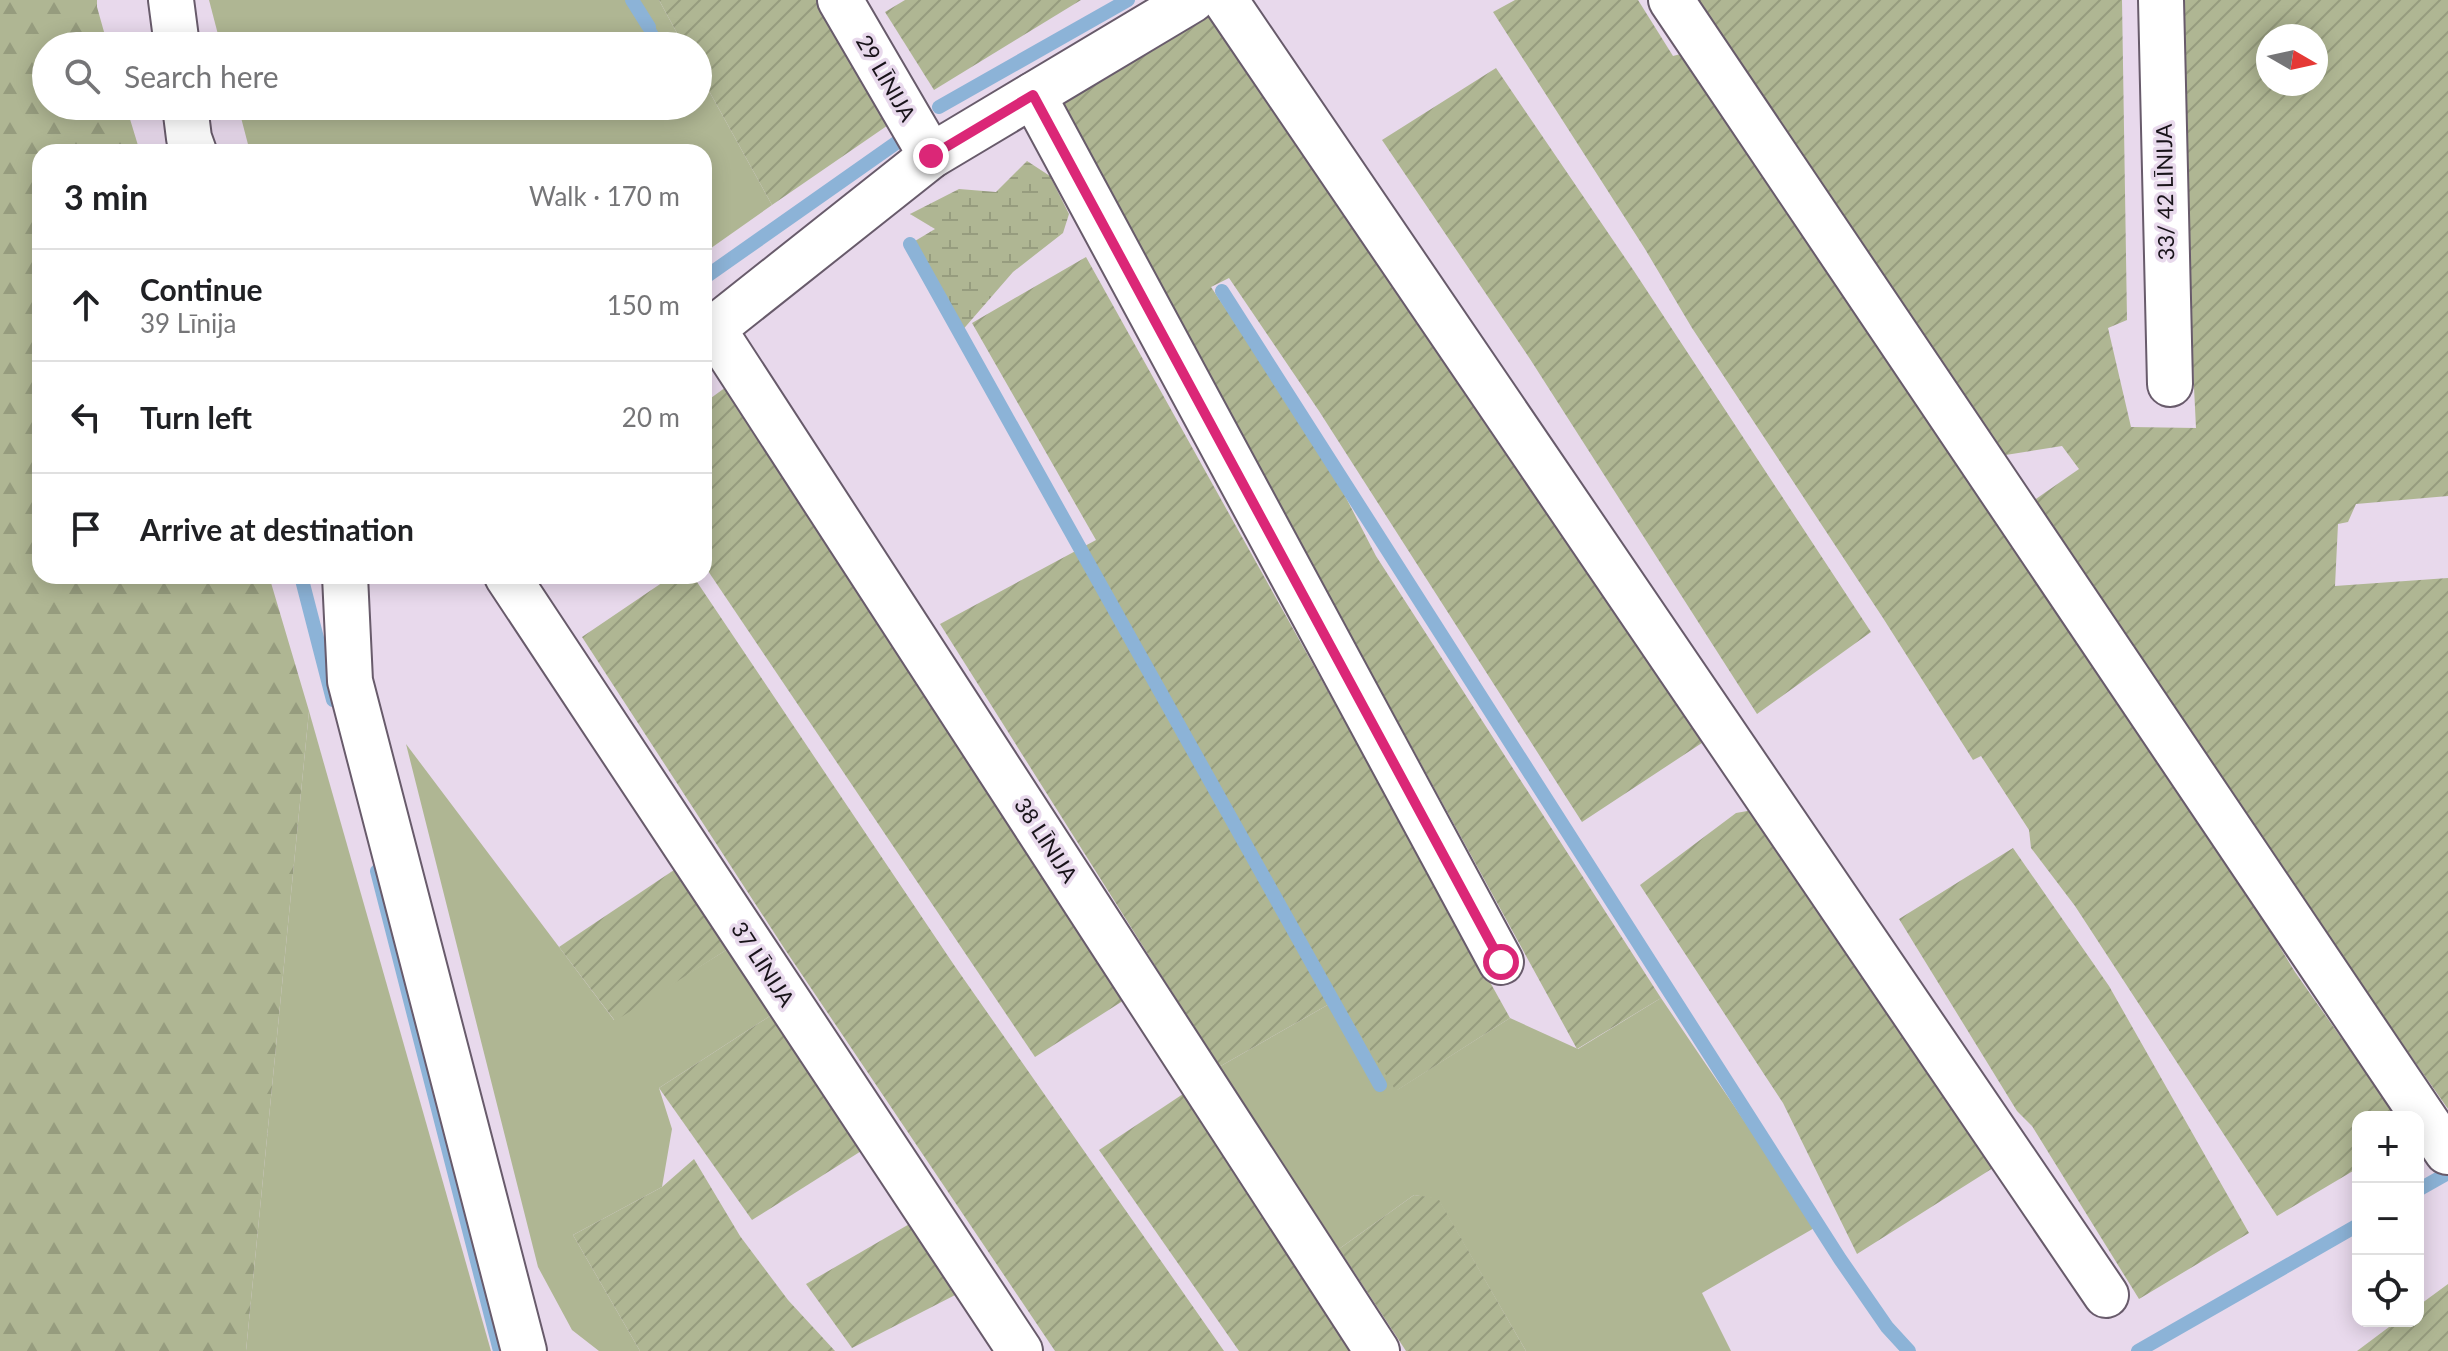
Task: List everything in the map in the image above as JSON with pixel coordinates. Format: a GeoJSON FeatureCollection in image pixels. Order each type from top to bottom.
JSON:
{"type":"FeatureCollection","features":[{"type":"Feature","properties":{"kind":"street"},"geometry":{"type":"LineString","coordinates":[[171,0],[175,32]]}},
{"type":"Feature","properties":{"kind":"street","name":"29 LĪNIJA"},"geometry":{"type":"LineString","coordinates":[[840,0],[931,156]]}},
{"type":"Feature","properties":{"kind":"street"},"geometry":{"type":"LineString","coordinates":[[712,331],[931,156],[1192,0]]}},
{"type":"Feature","properties":{"kind":"street"},"geometry":{"type":"LineString","coordinates":[[1225,0],[2106,1295]]}},
{"type":"Feature","properties":{"kind":"street"},"geometry":{"type":"LineString","coordinates":[[1671,0],[2447,1152]]}},
{"type":"Feature","properties":{"kind":"street","name":"33/ 42 LĪNIJA"},"geometry":{"type":"LineString","coordinates":[[2161,0],[2170,384]]}},
{"type":"Feature","properties":{"kind":"street"},"geometry":{"type":"LineString","coordinates":[[1033,95],[1501,962]]}},
{"type":"Feature","properties":{"kind":"street"},"geometry":{"type":"LineString","coordinates":[[187,120],[191,144]]}},
{"type":"Feature","properties":{"kind":"street","name":"38 LĪNIJA"},"geometry":{"type":"LineString","coordinates":[[712,338],[1377,1351]]}},
{"type":"Feature","properties":{"kind":"street"},"geometry":{"type":"LineString","coordinates":[[349,584],[350,681],[524,1351]]}},
{"type":"Feature","properties":{"kind":"street","name":"37 LĪNIJA"},"geometry":{"type":"LineString","coordinates":[[512,584],[1020,1351]]}},
{"type":"Feature","properties":{"kind":"green space"},"geometry":{"type":"Polygon","coordinates":[[[0,0],[97,0],[104,32],[32,32],[32,120],[130,120],[138,144],[32,144],[32,584],[271,584],[309,711],[246,1351],[0,1351],[0,0]]]}},
{"type":"Feature","properties":{"kind":"green space"},"geometry":{"type":"Polygon","coordinates":[[[209,0],[659,0],[676,32],[217,32],[209,0]]]}},
{"type":"Feature","properties":{"kind":"green space"},"geometry":{"type":"Polygon","coordinates":[[[659,0],[823,0],[894,121],[772,205],[712,96],[712,32],[676,32],[659,0]]]}},
{"type":"Feature","properties":{"kind":"green space"},"geometry":{"type":"Polygon","coordinates":[[[905,0],[1081,0],[934,90],[885,12],[905,0]]]}},
{"type":"Feature","properties":{"kind":"green space"},"geometry":{"type":"Polygon","coordinates":[[[1515,0],[1638,0],[1673,56],[1688,52],[1754,159],[1969,482],[2207,828],[2295,972],[2342,1039],[2365,1047],[2408,1111],[2352,1111],[2352,1172],[2277,1216],[2075,906],[2031,848],[2029,830],[1981,756],[1973,760],[1692,328],[1493,12],[1515,0]]]}},
{"type":"Feature","properties":{"kind":"green space"},"geometry":{"type":"Polygon","coordinates":[[[1689,0],[2122,0],[2127,320],[2108,328],[2131,427],[2196,428],[2175,0],[2448,0],[2448,496],[2356,504],[2348,522],[2338,524],[2335,586],[2448,578],[2448,1109],[2380,1012],[2363,1004],[2135,650],[2033,501],[2079,469],[2062,446],[1993,457],[1689,0]]]}},
{"type":"Feature","properties":{"kind":"green space"},"geometry":{"type":"Polygon","coordinates":[[[1219,7],[1711,737],[1582,822],[1319,411],[1229,278],[1211,287],[1324,455],[1376,556],[1661,998],[1577,1049],[1061,106],[1071,93],[1219,7]]]}},
{"type":"Feature","properties":{"kind":"green space"},"geometry":{"type":"Polygon","coordinates":[[[1496,68],[1634,271],[1871,632],[1757,714],[1530,359],[1382,140],[1496,68]]]}},
{"type":"Feature","properties":{"kind":"green space"},"geometry":{"type":"Polygon","coordinates":[[[712,96],[772,205],[712,247],[712,144],[248,144],[242,120],[712,120],[712,96]]]}},
{"type":"Feature","properties":{"kind":"green space"},"geometry":{"type":"Polygon","coordinates":[[[1027,161],[1050,176],[1069,214],[1063,233],[1013,272],[960,333],[910,244],[935,229],[910,214],[959,189],[996,192],[1027,161]]]}},
{"type":"Feature","properties":{"kind":"green space"},"geometry":{"type":"Polygon","coordinates":[[[1086,257],[1510,1018],[1396,1091],[1338,999],[1219,1067],[940,624],[1096,540],[972,323],[1086,257]]]}},
{"type":"Feature","properties":{"kind":"green space"},"geometry":{"type":"Polygon","coordinates":[[[733,382],[1129,997],[1035,1057],[712,577],[712,397],[733,382]]]}},
{"type":"Feature","properties":{"kind":"green space"},"geometry":{"type":"Polygon","coordinates":[[[660,584],[698,584],[954,965],[1224,1351],[1055,1351],[786,951],[582,637],[660,584]]]}},
{"type":"Feature","properties":{"kind":"green space"},"geometry":{"type":"Polygon","coordinates":[[[309,711],[491,1351],[246,1351],[309,711]]]}},
{"type":"Feature","properties":{"kind":"green space"},"geometry":{"type":"Polygon","coordinates":[[[406,744],[614,1020],[731,947],[773,1014],[659,1088],[672,1129],[662,1187],[573,1235],[640,1351],[599,1351],[572,1330],[538,1267],[406,744]]]}},
{"type":"Feature","properties":{"kind":"green space"},"geometry":{"type":"Polygon","coordinates":[[[1764,808],[1993,1168],[1857,1254],[1783,1103],[1640,885],[1736,813],[1764,808]]]}},
{"type":"Feature","properties":{"kind":"green space"},"geometry":{"type":"Polygon","coordinates":[[[2013,848],[2109,986],[2249,1233],[2139,1299],[2032,1126],[2017,1111],[1899,919],[2013,848]]]}},
{"type":"Feature","properties":{"kind":"green space"},"geometry":{"type":"Polygon","coordinates":[[[677,868],[731,947],[615,1021],[559,947],[677,868]]]}},
{"type":"Feature","properties":{"kind":"green space"},"geometry":{"type":"Polygon","coordinates":[[[1661,998],[1816,1227],[1702,1293],[1731,1351],[1526,1351],[1438,1199],[1414,1195],[1339,1249],[1219,1067],[1338,999],[1397,1090],[1510,1018],[1578,1049],[1661,998]]]}},
{"type":"Feature","properties":{"kind":"green space"},"geometry":{"type":"Polygon","coordinates":[[[773,1014],[866,1148],[752,1220],[659,1088],[773,1014]]]}},
{"type":"Feature","properties":{"kind":"green space"},"geometry":{"type":"Polygon","coordinates":[[[1189,1090],[1360,1351],[1239,1351],[1099,1150],[1189,1090]]]}},
{"type":"Feature","properties":{"kind":"green space"},"geometry":{"type":"Polygon","coordinates":[[[694,1159],[740,1236],[788,1300],[835,1351],[640,1351],[573,1235],[662,1187],[694,1159]]]}},
{"type":"Feature","properties":{"kind":"green space"},"geometry":{"type":"Polygon","coordinates":[[[1414,1195],[1438,1198],[1526,1351],[1406,1351],[1339,1249],[1414,1195]]]}},
{"type":"Feature","properties":{"kind":"green space"},"geometry":{"type":"Polygon","coordinates":[[[918,1219],[961,1292],[852,1348],[806,1284],[918,1219]]]}},
{"type":"Feature","properties":{"kind":"green space"},"geometry":{"type":"Polygon","coordinates":[[[2448,1284],[2448,1351],[2357,1351],[2389,1327],[2424,1327],[2424,1302],[2448,1284]]]}},
{"type":"Feature","properties":{"kind":"water"},"geometry":{"type":"Polygon","coordinates":[[[650,19],[658,32],[647,32],[650,19]]]}},
{"type":"Feature","properties":{"kind":"waterway"},"geometry":{"type":"LineString","coordinates":[[632,0],[649,27]]}},
{"type":"Feature","properties":{"kind":"waterway"},"geometry":{"type":"LineString","coordinates":[[939,107],[1128,0]]}},
{"type":"Feature","properties":{"kind":"waterway"},"geometry":{"type":"LineString","coordinates":[[712,272],[906,136]]}},
{"type":"Feature","properties":{"kind":"waterway"},"geometry":{"type":"LineString","coordinates":[[910,244],[1380,1085]]}},
{"type":"Feature","properties":{"kind":"waterway"},"geometry":{"type":"LineString","coordinates":[[1222,291],[1840,1259],[1887,1327],[1909,1351]]}},
{"type":"Feature","properties":{"kind":"waterway"},"geometry":{"type":"LineString","coordinates":[[303,584],[333,700]]}},
{"type":"Feature","properties":{"kind":"waterway"},"geometry":{"type":"LineString","coordinates":[[377,871],[500,1351]]}},
{"type":"Feature","properties":{"kind":"waterway"},"geometry":{"type":"LineString","coordinates":[[2424,1187],[2448,1173]]}},
{"type":"Feature","properties":{"kind":"waterway"},"geometry":{"type":"LineString","coordinates":[[2138,1351],[2352,1228]]}},
{"type":"Feature","properties":{"kind":"route"},"geometry":{"type":"LineString","coordinates":[[931,156],[1033,95],[1501,962]]}}]}
